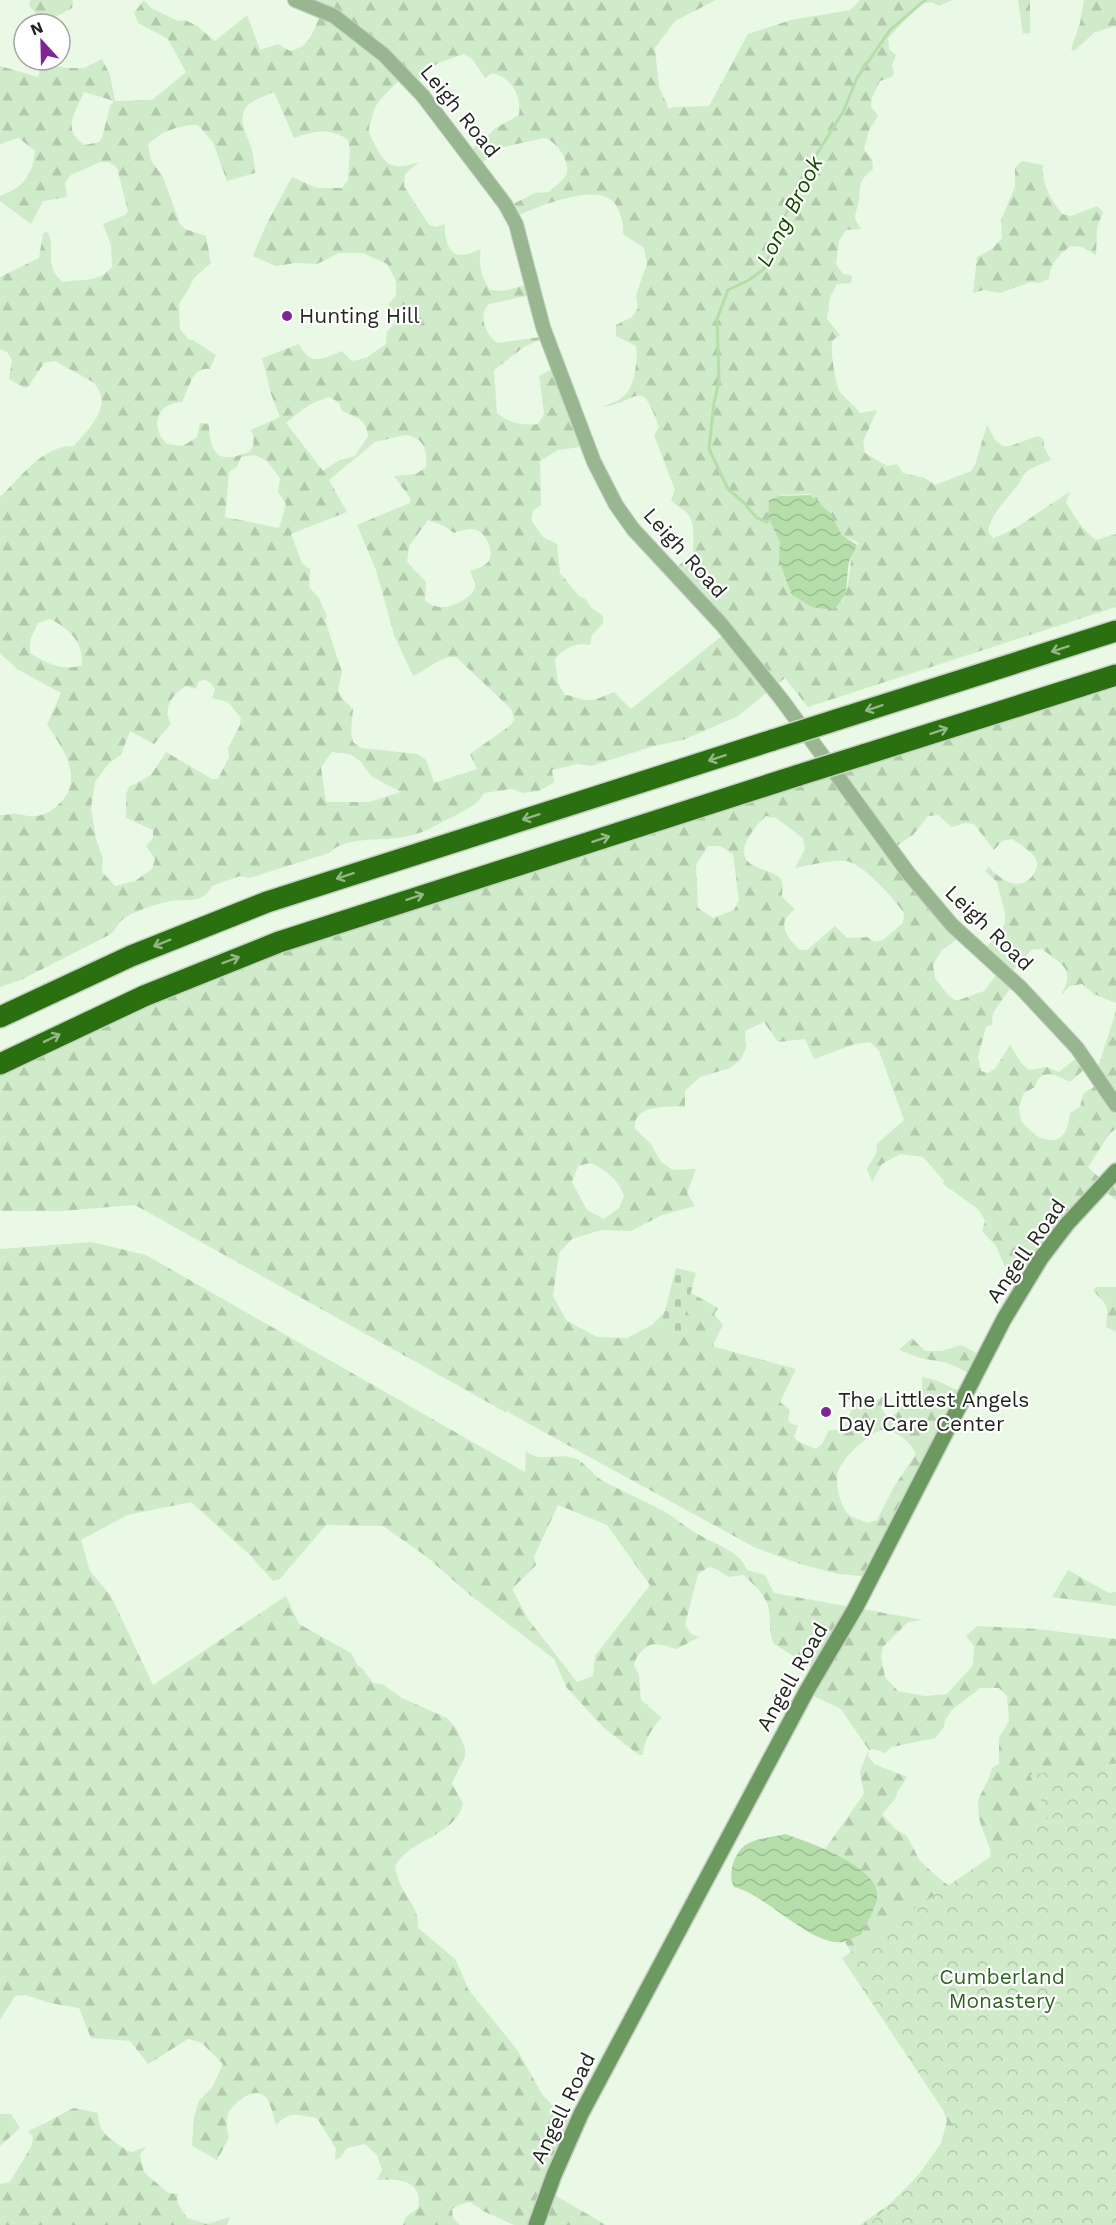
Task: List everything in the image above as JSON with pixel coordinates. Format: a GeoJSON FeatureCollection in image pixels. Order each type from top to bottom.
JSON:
{"type":"FeatureCollection","features":[{"type":"Feature","properties":{"kind":"highway"},"geometry":{"type":"LineString","coordinates":[[0,1017],[130,956],[293,893],[1116,631]]}},
{"type":"Feature","properties":{"kind":"highway"},"geometry":{"type":"LineString","coordinates":[[0,1064],[136,999],[279,942],[1116,675]]}},
{"type":"Feature","properties":{"kind":"main road","name":"Angell Road"},"geometry":{"type":"LineString","coordinates":[[536,2225],[554,2175],[581,2114],[800,1702],[861,1598],[1004,1319],[1041,1258],[1067,1224],[1116,1171]]}},
{"type":"Feature","properties":{"kind":"street","name":"Leigh Road"},"geometry":{"type":"LineString","coordinates":[[295,0],[333,16],[384,55],[423,96],[492,184],[516,224],[543,327],[594,462],[616,505],[633,529],[722,625],[782,700],[925,895],[952,926],[1021,988],[1077,1048],[1116,1105]]}},
{"type":"Feature","properties":{"kind":"green space"},"geometry":{"type":"Polygon","coordinates":[[[30,0],[73,0],[72,8],[64,12],[34,12],[29,5],[30,0]]]}},
{"type":"Feature","properties":{"kind":"green space"},"geometry":{"type":"Polygon","coordinates":[[[144,0],[151,8],[178,21],[185,20],[197,26],[215,41],[247,15],[260,50],[278,44],[290,51],[307,42],[320,14],[289,0],[716,0],[675,21],[655,48],[659,87],[669,109],[709,106],[748,34],[791,20],[850,10],[860,0],[952,0],[939,6],[932,2],[920,4],[888,38],[889,49],[896,55],[892,66],[894,73],[892,77],[880,81],[872,98],[871,106],[878,116],[869,130],[864,150],[872,159],[873,169],[860,185],[855,219],[861,229],[846,230],[839,241],[836,264],[843,274],[852,277],[851,283],[837,284],[830,297],[827,319],[840,335],[833,340],[832,344],[832,358],[837,382],[840,392],[860,413],[877,410],[863,442],[865,453],[887,466],[897,464],[903,473],[925,478],[935,485],[971,471],[975,465],[987,425],[995,440],[1003,446],[1010,446],[1038,436],[1044,440],[1044,447],[1051,460],[1025,473],[996,512],[988,532],[993,538],[1003,534],[1070,492],[1066,502],[1079,523],[1091,536],[1096,540],[1116,534],[1116,607],[808,707],[785,678],[738,716],[683,740],[654,746],[591,766],[577,764],[552,770],[554,782],[539,791],[523,793],[512,789],[484,793],[479,801],[468,809],[415,834],[399,838],[355,841],[336,847],[329,853],[249,878],[240,876],[212,886],[208,893],[197,899],[161,903],[135,912],[123,919],[111,934],[21,980],[0,987],[0,815],[34,816],[49,812],[67,793],[71,783],[71,773],[59,743],[47,725],[61,693],[17,669],[0,653],[0,497],[43,456],[53,450],[74,446],[97,416],[101,408],[101,399],[93,382],[55,361],[44,363],[28,387],[25,388],[9,379],[12,360],[7,352],[0,349],[0,277],[39,258],[43,233],[48,232],[53,270],[63,282],[101,276],[112,267],[111,245],[103,224],[125,215],[128,211],[117,168],[109,162],[100,162],[71,175],[65,182],[67,197],[43,201],[31,224],[0,201],[0,196],[15,189],[25,180],[32,167],[35,151],[19,138],[0,144],[0,66],[12,69],[12,72],[38,77],[39,72],[72,72],[72,68],[84,68],[102,59],[110,75],[115,101],[152,100],[186,72],[168,39],[138,23],[134,13],[144,0]],[[464,54],[438,63],[413,83],[404,76],[382,98],[374,111],[369,132],[379,153],[387,163],[392,165],[404,166],[419,162],[405,174],[404,186],[429,225],[436,227],[445,224],[446,239],[453,252],[464,255],[481,249],[481,271],[490,290],[503,291],[525,285],[536,294],[489,304],[485,309],[483,319],[486,330],[493,339],[497,343],[548,336],[524,347],[494,370],[497,413],[516,423],[538,424],[544,414],[539,376],[556,367],[588,446],[558,450],[540,461],[541,505],[533,511],[531,520],[543,537],[557,544],[560,573],[579,596],[587,600],[591,607],[603,616],[603,623],[592,635],[590,645],[580,644],[571,647],[555,659],[558,683],[565,695],[585,700],[596,699],[614,692],[631,709],[724,634],[671,572],[693,553],[693,526],[687,513],[671,500],[675,490],[654,435],[659,427],[648,401],[638,396],[602,407],[624,396],[633,380],[637,358],[636,346],[616,336],[616,325],[632,317],[638,308],[636,295],[647,264],[644,248],[623,234],[619,211],[612,201],[601,196],[572,197],[516,216],[511,205],[535,193],[549,192],[566,175],[567,164],[558,147],[544,138],[499,148],[480,165],[468,152],[494,129],[519,115],[517,95],[505,79],[492,73],[485,78],[473,60],[464,54]],[[84,92],[72,121],[72,128],[73,134],[85,145],[99,142],[102,138],[110,106],[114,101],[84,92]],[[274,92],[253,101],[248,105],[242,117],[253,154],[255,173],[227,181],[213,142],[198,125],[171,130],[158,136],[148,145],[151,160],[163,177],[180,224],[185,229],[206,236],[211,263],[195,277],[179,304],[180,329],[189,340],[193,340],[216,355],[210,369],[199,371],[195,375],[182,402],[173,403],[162,411],[158,417],[158,430],[167,444],[183,446],[197,437],[200,423],[209,424],[212,446],[219,455],[225,457],[250,451],[254,441],[251,430],[280,417],[271,394],[262,358],[299,344],[303,351],[312,358],[322,358],[342,351],[352,361],[366,358],[386,344],[387,332],[396,321],[394,310],[388,305],[396,295],[396,281],[387,264],[363,253],[339,253],[317,264],[295,263],[276,266],[253,256],[266,225],[292,177],[317,188],[342,188],[348,180],[350,150],[348,140],[328,132],[294,138],[274,92]],[[330,397],[312,404],[286,423],[323,471],[338,461],[355,456],[368,436],[363,422],[342,411],[339,403],[330,397]],[[405,435],[375,442],[329,480],[347,512],[291,534],[302,563],[310,569],[309,587],[319,598],[327,616],[325,620],[342,672],[338,690],[341,697],[353,709],[351,732],[353,742],[361,748],[418,754],[426,760],[434,782],[477,769],[470,754],[511,725],[514,720],[512,710],[456,657],[438,661],[413,676],[394,635],[376,570],[357,525],[410,503],[410,498],[394,476],[416,474],[426,467],[423,445],[416,438],[405,435]],[[255,455],[241,457],[237,467],[229,472],[225,517],[279,528],[286,504],[278,492],[280,478],[267,461],[255,455]],[[809,494],[783,495],[769,502],[768,517],[781,542],[779,561],[842,602],[848,584],[852,553],[859,543],[842,535],[828,513],[809,494]],[[428,520],[409,546],[407,562],[426,582],[425,601],[437,607],[455,604],[467,598],[475,585],[470,571],[487,563],[491,555],[489,545],[481,532],[468,529],[454,533],[428,520]],[[50,619],[38,623],[30,640],[30,653],[48,663],[61,667],[82,665],[78,643],[74,637],[64,627],[50,619]],[[205,680],[199,681],[196,689],[186,686],[176,693],[168,707],[168,718],[171,724],[154,744],[130,731],[121,755],[109,763],[95,782],[91,808],[96,839],[103,859],[102,872],[115,886],[135,881],[152,869],[155,859],[146,846],[153,838],[153,830],[126,818],[126,794],[129,787],[151,775],[166,752],[212,779],[218,779],[229,757],[228,748],[240,725],[241,718],[228,702],[212,698],[215,689],[211,683],[205,680]],[[332,752],[321,767],[326,802],[369,802],[401,792],[371,776],[361,762],[350,754],[332,752]]]}},
{"type":"Feature","properties":{"kind":"green space"},"geometry":{"type":"Polygon","coordinates":[[[1018,0],[1030,0],[1030,33],[1023,34],[1018,0]]]}},
{"type":"Feature","properties":{"kind":"green space"},"geometry":{"type":"Polygon","coordinates":[[[1084,0],[1116,0],[1116,26],[1095,32],[1074,51],[1071,49],[1080,23],[1084,0]]]}},
{"type":"Feature","properties":{"kind":"green space"},"geometry":{"type":"Polygon","coordinates":[[[1022,161],[1043,165],[1045,185],[1062,214],[1071,216],[1097,206],[1103,212],[1097,228],[1096,255],[1082,247],[1071,246],[1056,260],[1049,279],[1038,283],[1031,282],[1000,293],[984,290],[973,293],[977,257],[992,249],[1002,238],[1001,220],[1015,187],[1015,168],[1022,161]]]}},
{"type":"Feature","properties":{"kind":"green space"},"geometry":{"type":"Polygon","coordinates":[[[1116,678],[1116,1003],[1094,994],[1082,984],[1070,986],[1062,994],[1067,978],[1064,967],[1042,949],[1031,950],[1008,977],[1012,986],[993,1013],[992,1025],[986,1027],[978,1057],[981,1071],[988,1073],[995,1069],[1010,1045],[1022,1064],[1029,1070],[1047,1067],[1059,1072],[1079,1056],[1088,1066],[1070,1082],[1054,1075],[1045,1075],[1037,1081],[1035,1087],[1024,1093],[1019,1107],[1021,1121],[1034,1134],[1047,1140],[1058,1139],[1068,1126],[1070,1113],[1080,1107],[1083,1094],[1099,1083],[1096,1074],[1116,1011],[1116,1129],[1110,1133],[1088,1167],[1105,1183],[1116,1176],[1116,1200],[1102,1189],[1028,1282],[1006,1269],[996,1246],[982,1231],[985,1221],[978,1209],[943,1184],[944,1181],[923,1157],[900,1154],[882,1164],[872,1182],[867,1169],[876,1154],[877,1144],[904,1120],[879,1051],[870,1042],[855,1044],[814,1059],[805,1039],[778,1042],[764,1022],[745,1031],[746,1048],[741,1059],[730,1068],[700,1077],[685,1091],[685,1107],[661,1107],[645,1111],[636,1121],[635,1129],[651,1144],[661,1162],[673,1170],[696,1169],[687,1193],[695,1206],[662,1215],[631,1231],[601,1230],[572,1239],[559,1253],[553,1296],[567,1321],[597,1337],[627,1338],[652,1325],[686,1290],[718,1308],[714,1314],[723,1325],[713,1344],[715,1347],[796,1369],[780,1402],[790,1410],[788,1420],[790,1423],[798,1426],[794,1437],[799,1442],[816,1449],[822,1444],[829,1430],[843,1430],[854,1404],[844,1395],[849,1389],[873,1405],[885,1396],[881,1408],[891,1417],[907,1398],[923,1400],[922,1377],[938,1381],[965,1394],[871,1577],[838,1574],[797,1563],[754,1547],[507,1410],[507,1413],[135,1205],[61,1211],[0,1211],[0,1070],[234,962],[1116,678]],[[938,815],[928,816],[913,835],[891,850],[960,937],[942,950],[933,965],[935,978],[949,996],[959,1000],[984,991],[999,971],[980,953],[1003,928],[1005,921],[997,882],[985,871],[989,867],[1010,883],[1022,883],[1033,875],[1037,862],[1030,852],[1012,839],[1002,841],[994,850],[974,824],[965,823],[952,827],[938,815]],[[766,816],[747,841],[744,855],[747,861],[754,866],[780,878],[782,897],[795,909],[785,920],[786,933],[800,950],[807,950],[835,926],[847,938],[867,937],[874,942],[883,940],[903,923],[904,913],[900,907],[861,868],[853,863],[840,861],[795,868],[805,849],[803,838],[776,818],[766,816]],[[708,846],[696,865],[698,908],[713,918],[734,910],[739,900],[733,854],[720,846],[708,846]],[[590,1163],[578,1166],[572,1182],[587,1210],[604,1219],[619,1208],[624,1196],[619,1185],[611,1176],[590,1163]],[[884,1429],[870,1436],[848,1455],[837,1477],[839,1496],[847,1513],[867,1523],[877,1520],[895,1485],[916,1454],[907,1441],[884,1429]]]}},
{"type":"Feature","properties":{"kind":"green space"},"geometry":{"type":"Polygon","coordinates":[[[92,1242],[146,1255],[525,1472],[526,1451],[537,1457],[561,1456],[579,1460],[603,1481],[665,1512],[692,1531],[732,1552],[747,1570],[765,1575],[774,1593],[923,1620],[908,1622],[883,1647],[881,1656],[885,1677],[898,1691],[925,1696],[947,1694],[973,1665],[974,1646],[966,1636],[977,1626],[1038,1629],[1116,1639],[1116,1948],[1063,2225],[860,2225],[893,2202],[915,2180],[941,2143],[947,2121],[942,2106],[920,2074],[845,1942],[861,1935],[876,1902],[877,1892],[825,1849],[864,1794],[860,1772],[868,1751],[868,1756],[874,1764],[907,1777],[896,1798],[882,1814],[895,1829],[907,1836],[920,1861],[953,1889],[992,1872],[990,1849],[979,1819],[978,1800],[992,1768],[999,1764],[999,1738],[1009,1721],[1007,1696],[999,1688],[980,1688],[952,1710],[945,1720],[944,1727],[935,1738],[892,1747],[885,1753],[869,1750],[841,1709],[810,1694],[819,1672],[774,1644],[768,1605],[759,1591],[744,1575],[729,1577],[709,1567],[698,1574],[685,1625],[691,1634],[699,1637],[677,1649],[657,1644],[648,1646],[635,1661],[634,1666],[639,1674],[641,1700],[662,1718],[649,1735],[643,1755],[639,1755],[604,1728],[567,1688],[554,1659],[469,1594],[427,1557],[383,1526],[326,1525],[280,1579],[273,1581],[249,1554],[191,1502],[127,1515],[81,1540],[90,1571],[111,1596],[153,1685],[286,1596],[299,1624],[351,1653],[358,1666],[373,1683],[382,1684],[402,1698],[447,1718],[456,1728],[465,1748],[465,1757],[452,1783],[463,1804],[458,1815],[442,1831],[411,1849],[402,1857],[395,1866],[398,1878],[417,1915],[418,1928],[456,1960],[468,1989],[518,2051],[542,2094],[560,2114],[579,2124],[551,2193],[606,2225],[514,2225],[483,2211],[470,2202],[452,2209],[453,2218],[460,2225],[403,2225],[406,2217],[418,2208],[419,2199],[413,2186],[401,2181],[377,2180],[382,2170],[377,2155],[365,2144],[347,2148],[340,2158],[335,2160],[336,2149],[317,2118],[291,2115],[276,2125],[266,2097],[258,2093],[248,2095],[238,2101],[230,2110],[227,2120],[229,2138],[217,2160],[192,2146],[194,2117],[199,2101],[213,2086],[223,2064],[202,2043],[188,2039],[148,2064],[130,2041],[91,2038],[79,2008],[50,2003],[26,1995],[15,1996],[0,2020],[0,1249],[92,1242]],[[558,1505],[534,1557],[536,1565],[512,1589],[528,1619],[577,1682],[593,1676],[595,1656],[650,1585],[607,1525],[558,1505]]]}},
{"type":"Feature","properties":{"kind":"green space"},"geometry":{"type":"Polygon","coordinates":[[[676,1268],[696,1273],[679,1338],[659,1333],[676,1268]]]}},
{"type":"Feature","properties":{"kind":"green space"},"geometry":{"type":"Polygon","coordinates":[[[1096,1287],[1116,1287],[1116,1332],[1106,1327],[1106,1306],[1093,1291],[1096,1287]]]}},
{"type":"Feature","properties":{"kind":"green space"},"geometry":{"type":"Polygon","coordinates":[[[912,1338],[925,1351],[941,1351],[961,1345],[985,1357],[975,1376],[948,1363],[920,1358],[899,1350],[912,1338]]]}},
{"type":"Feature","properties":{"kind":"green space"},"geometry":{"type":"Polygon","coordinates":[[[1068,1570],[1109,1593],[1116,1592],[1116,1606],[1052,1597],[1068,1570]]]}},
{"type":"Feature","properties":{"kind":"green space","name":"Cumberland Monastery"},"geometry":{"type":"Polygon","coordinates":[[[1116,1763],[1116,2225],[869,2225],[959,2134],[842,1958],[1049,1817],[1030,1775],[1116,1763]]]}},
{"type":"Feature","properties":{"kind":"green space"},"geometry":{"type":"Polygon","coordinates":[[[74,2108],[98,2113],[98,2120],[103,2131],[128,2151],[132,2152],[146,2147],[140,2155],[144,2172],[168,2193],[178,2194],[177,2202],[187,2218],[207,2224],[230,2217],[227,2225],[0,2225],[0,2184],[10,2182],[32,2145],[33,2137],[28,2131],[74,2108]]]}},
{"type":"Feature","properties":{"kind":"green space"},"geometry":{"type":"Polygon","coordinates":[[[0,2114],[11,2114],[20,2128],[0,2146],[0,2114]]]}},
{"type":"Feature","properties":{"kind":"water"},"geometry":{"type":"Polygon","coordinates":[[[810,495],[830,513],[842,535],[857,545],[849,562],[845,594],[832,610],[812,607],[792,595],[779,561],[780,542],[768,517],[769,500],[780,496],[810,495]]]}},
{"type":"Feature","properties":{"kind":"water"},"geometry":{"type":"Polygon","coordinates":[[[785,1834],[809,1842],[852,1863],[873,1882],[877,1892],[876,1903],[861,1935],[843,1942],[830,1941],[802,1928],[760,1899],[734,1887],[731,1877],[733,1864],[742,1847],[756,1840],[785,1834]]]}},
{"type":"Feature","properties":{"kind":"waterway","name":"Long Brook"},"geometry":{"type":"LineString","coordinates":[[767,522],[757,518],[728,489],[709,449],[719,381],[717,319],[728,290],[749,280],[764,269],[798,184],[843,112],[857,78],[890,30],[925,0]]}},
{"type":"Feature","properties":{"kind":"place","name":"Hunting Hill"},"geometry":{"type":"Point","coordinates":[287,316]}},
{"type":"Feature","properties":{"kind":"place","name":"The Littlest Angels Day Care Center"},"geometry":{"type":"Point","coordinates":[826,1412]}}]}
